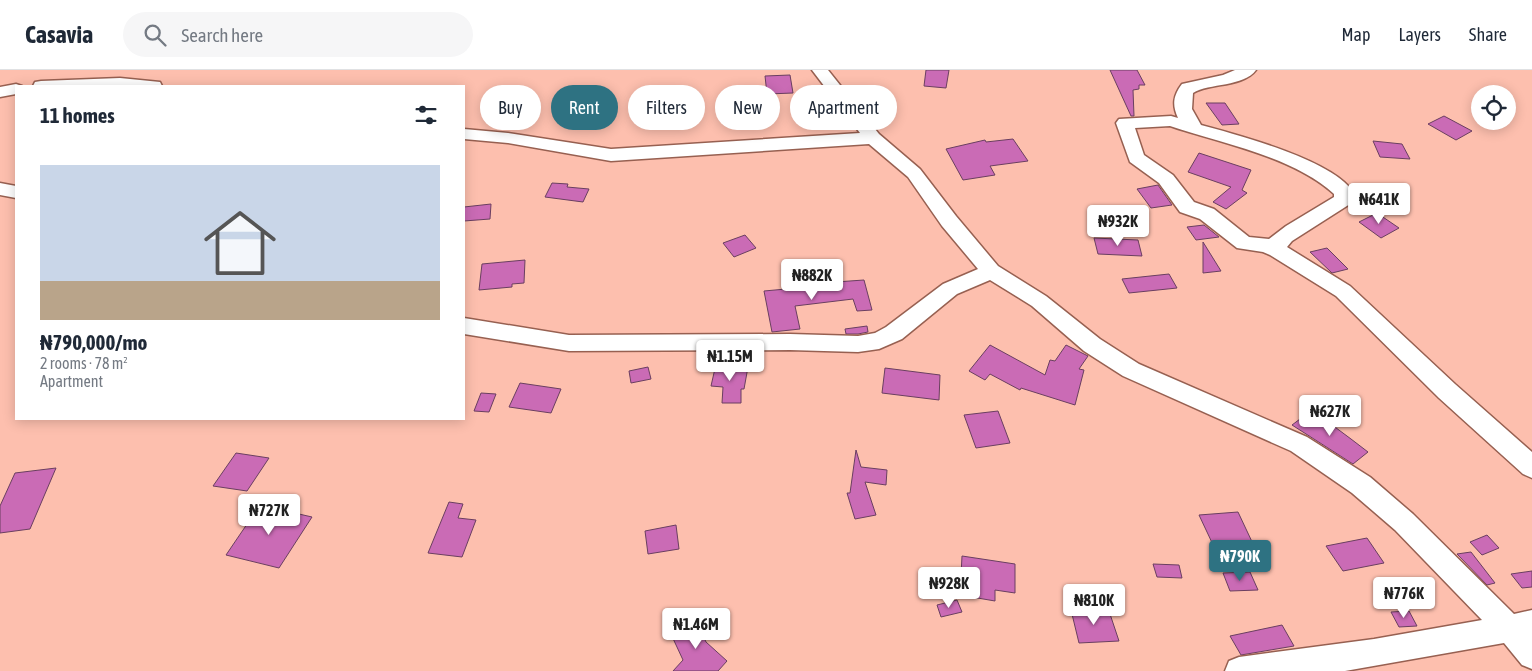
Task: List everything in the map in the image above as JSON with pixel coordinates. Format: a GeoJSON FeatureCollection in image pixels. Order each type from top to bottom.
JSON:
{"type":"FeatureCollection","features":[{"type":"Feature","properties":{"kind":"street"},"geometry":{"type":"LineString","coordinates":[[820,70],[873,138],[914,173],[949,221],[991,271],[1039,301],[1092,345],[1131,370],[1299,444],[1361,485],[1521,626],[1532,655]]}},
{"type":"Feature","properties":{"kind":"street"},"geometry":{"type":"LineString","coordinates":[[1195,129],[1185,116],[1182,101],[1184,92],[1188,88],[1228,79],[1248,70]]}},
{"type":"Feature","properties":{"kind":"street"},"geometry":{"type":"LineString","coordinates":[[67,85],[120,83],[143,85]]}},
{"type":"Feature","properties":{"kind":"street"},"geometry":{"type":"LineString","coordinates":[[0,92],[15,89]]}},
{"type":"Feature","properties":{"kind":"street"},"geometry":{"type":"LineString","coordinates":[[1271,245],[1289,231],[1330,210],[1343,200],[1344,192],[1339,186],[1299,165],[1241,142],[1171,121],[1125,123],[1136,158],[1166,179],[1187,207],[1208,214],[1244,242],[1271,245],[1343,291],[1447,391],[1532,467]]}},
{"type":"Feature","properties":{"kind":"street"},"geometry":{"type":"LineString","coordinates":[[465,134],[508,138],[611,155],[873,138]]}},
{"type":"Feature","properties":{"kind":"street"},"geometry":{"type":"LineString","coordinates":[[0,189],[15,192]]}},
{"type":"Feature","properties":{"kind":"street"},"geometry":{"type":"LineString","coordinates":[[465,326],[569,343],[790,342],[858,344],[878,341],[894,333],[922,309],[950,289],[991,271]]}},
{"type":"Feature","properties":{"kind":"street"},"geometry":{"type":"LineString","coordinates":[[1239,671],[1374,653],[1521,626]]}},
{"type":"Feature","properties":{"kind":"building"},"geometry":{"type":"Polygon","coordinates":[[[926,70],[949,70],[946,88],[924,86],[926,70]]]}},
{"type":"Feature","properties":{"kind":"building"},"geometry":{"type":"Polygon","coordinates":[[[1110,70],[1137,70],[1145,85],[1139,85],[1139,89],[1133,90],[1134,116],[1131,116],[1110,70]]]}},
{"type":"Feature","properties":{"kind":"building"},"geometry":{"type":"Polygon","coordinates":[[[790,75],[792,85],[790,85],[790,93],[780,94],[780,85],[766,85],[765,76],[790,75]]]}},
{"type":"Feature","properties":{"kind":"building"},"geometry":{"type":"Polygon","coordinates":[[[1206,103],[1225,103],[1239,124],[1222,125],[1206,103]]]}},
{"type":"Feature","properties":{"kind":"building"},"geometry":{"type":"Polygon","coordinates":[[[1444,116],[1472,131],[1456,140],[1428,124],[1444,116]]]}},
{"type":"Feature","properties":{"kind":"building"},"geometry":{"type":"Polygon","coordinates":[[[1013,139],[1028,161],[990,166],[995,175],[963,180],[946,149],[985,140],[986,142],[1013,139]]]}},
{"type":"Feature","properties":{"kind":"building"},"geometry":{"type":"Polygon","coordinates":[[[1373,141],[1402,144],[1410,159],[1380,157],[1373,141]]]}},
{"type":"Feature","properties":{"kind":"building"},"geometry":{"type":"Polygon","coordinates":[[[1199,153],[1251,170],[1242,190],[1247,193],[1226,209],[1213,202],[1231,187],[1188,172],[1199,153]]]}},
{"type":"Feature","properties":{"kind":"building"},"geometry":{"type":"Polygon","coordinates":[[[552,183],[568,184],[567,187],[589,189],[583,202],[545,197],[552,183]]]}},
{"type":"Feature","properties":{"kind":"building"},"geometry":{"type":"Polygon","coordinates":[[[1158,185],[1172,205],[1151,208],[1137,189],[1158,185]]]}},
{"type":"Feature","properties":{"kind":"building"},"geometry":{"type":"Polygon","coordinates":[[[491,204],[490,219],[465,221],[465,207],[491,204]]]}},
{"type":"Feature","properties":{"kind":"building"},"geometry":{"type":"Polygon","coordinates":[[[1377,213],[1399,228],[1381,238],[1359,222],[1377,213]]]}},
{"type":"Feature","properties":{"kind":"building"},"geometry":{"type":"Polygon","coordinates":[[[1204,225],[1219,237],[1196,240],[1187,227],[1204,225]]]}},
{"type":"Feature","properties":{"kind":"building"},"geometry":{"type":"Polygon","coordinates":[[[745,235],[756,248],[734,257],[723,243],[745,235]]]}},
{"type":"Feature","properties":{"kind":"building"},"geometry":{"type":"Polygon","coordinates":[[[1094,238],[1138,240],[1142,256],[1098,254],[1094,238]]]}},
{"type":"Feature","properties":{"kind":"building"},"geometry":{"type":"Polygon","coordinates":[[[1203,242],[1221,271],[1203,273],[1203,242]]]}},
{"type":"Feature","properties":{"kind":"building"},"geometry":{"type":"Polygon","coordinates":[[[1327,248],[1348,269],[1332,273],[1310,252],[1327,248]]]}},
{"type":"Feature","properties":{"kind":"building"},"geometry":{"type":"Polygon","coordinates":[[[525,260],[524,283],[512,284],[512,287],[479,290],[482,264],[525,260]]]}},
{"type":"Feature","properties":{"kind":"building"},"geometry":{"type":"Polygon","coordinates":[[[1169,274],[1177,288],[1129,293],[1122,279],[1169,274]]]}},
{"type":"Feature","properties":{"kind":"building"},"geometry":{"type":"Polygon","coordinates":[[[864,280],[872,310],[857,311],[853,299],[795,306],[800,329],[772,332],[764,291],[808,287],[807,284],[864,280]]]}},
{"type":"Feature","properties":{"kind":"building"},"geometry":{"type":"Polygon","coordinates":[[[867,326],[868,332],[846,334],[845,329],[867,326]]]}},
{"type":"Feature","properties":{"kind":"building"},"geometry":{"type":"Polygon","coordinates":[[[990,345],[1045,375],[1050,360],[1055,361],[1066,345],[1088,356],[1079,369],[1084,370],[1075,405],[1021,388],[1020,390],[990,374],[985,380],[969,371],[990,345]]]}},
{"type":"Feature","properties":{"kind":"building"},"geometry":{"type":"Polygon","coordinates":[[[716,364],[748,367],[744,389],[741,389],[741,403],[722,403],[723,387],[711,386],[716,364]]]}},
{"type":"Feature","properties":{"kind":"building"},"geometry":{"type":"Polygon","coordinates":[[[648,367],[651,379],[631,383],[629,371],[648,367]]]}},
{"type":"Feature","properties":{"kind":"building"},"geometry":{"type":"Polygon","coordinates":[[[885,368],[940,375],[939,400],[882,393],[885,368]]]}},
{"type":"Feature","properties":{"kind":"building"},"geometry":{"type":"Polygon","coordinates":[[[520,383],[561,389],[551,413],[509,407],[520,383]]]}},
{"type":"Feature","properties":{"kind":"building"},"geometry":{"type":"Polygon","coordinates":[[[481,393],[496,394],[489,412],[474,411],[481,393]]]}},
{"type":"Feature","properties":{"kind":"building"},"geometry":{"type":"Polygon","coordinates":[[[1336,404],[1358,409],[1359,422],[1338,418],[1336,404]]]}},
{"type":"Feature","properties":{"kind":"building"},"geometry":{"type":"Polygon","coordinates":[[[1312,410],[1368,452],[1353,464],[1292,425],[1312,410]]]}},
{"type":"Feature","properties":{"kind":"building"},"geometry":{"type":"Polygon","coordinates":[[[998,411],[1010,443],[976,448],[964,415],[998,411]]]}},
{"type":"Feature","properties":{"kind":"building"},"geometry":{"type":"Polygon","coordinates":[[[856,450],[861,467],[887,470],[886,485],[865,482],[876,515],[855,519],[847,493],[850,493],[856,450]]]}},
{"type":"Feature","properties":{"kind":"building"},"geometry":{"type":"Polygon","coordinates":[[[236,453],[269,458],[247,491],[213,486],[236,453]]]}},
{"type":"Feature","properties":{"kind":"building"},"geometry":{"type":"Polygon","coordinates":[[[56,468],[30,529],[0,533],[0,506],[15,473],[56,468]]]}},
{"type":"Feature","properties":{"kind":"building"},"geometry":{"type":"Polygon","coordinates":[[[449,502],[463,504],[458,518],[476,520],[462,557],[428,553],[449,502]]]}},
{"type":"Feature","properties":{"kind":"building"},"geometry":{"type":"Polygon","coordinates":[[[260,505],[312,517],[279,568],[226,555],[260,505]]]}},
{"type":"Feature","properties":{"kind":"building"},"geometry":{"type":"Polygon","coordinates":[[[1238,512],[1254,546],[1215,549],[1199,515],[1238,512]]]}},
{"type":"Feature","properties":{"kind":"building"},"geometry":{"type":"Polygon","coordinates":[[[676,525],[679,549],[648,554],[645,531],[676,525]]]}},
{"type":"Feature","properties":{"kind":"building"},"geometry":{"type":"Polygon","coordinates":[[[1487,535],[1499,548],[1482,555],[1470,542],[1487,535]]]}},
{"type":"Feature","properties":{"kind":"building"},"geometry":{"type":"Polygon","coordinates":[[[1367,538],[1384,563],[1343,571],[1326,546],[1367,538]]]}},
{"type":"Feature","properties":{"kind":"building"},"geometry":{"type":"Polygon","coordinates":[[[1471,552],[1495,583],[1487,585],[1457,554],[1471,552]]]}},
{"type":"Feature","properties":{"kind":"building"},"geometry":{"type":"Polygon","coordinates":[[[962,556],[1015,564],[1015,593],[995,590],[995,601],[960,595],[962,556]]]}},
{"type":"Feature","properties":{"kind":"building"},"geometry":{"type":"Polygon","coordinates":[[[1153,564],[1179,565],[1182,578],[1157,577],[1153,564]]]}},
{"type":"Feature","properties":{"kind":"building"},"geometry":{"type":"Polygon","coordinates":[[[1532,571],[1532,587],[1522,588],[1511,574],[1532,571]]]}},
{"type":"Feature","properties":{"kind":"building"},"geometry":{"type":"Polygon","coordinates":[[[1250,572],[1258,590],[1230,591],[1223,573],[1250,572]]]}},
{"type":"Feature","properties":{"kind":"building"},"geometry":{"type":"Polygon","coordinates":[[[957,600],[962,612],[941,617],[937,605],[957,600]]]}},
{"type":"Feature","properties":{"kind":"building"},"geometry":{"type":"Polygon","coordinates":[[[1108,608],[1119,641],[1079,643],[1071,610],[1108,608]]]}},
{"type":"Feature","properties":{"kind":"building"},"geometry":{"type":"Polygon","coordinates":[[[1409,611],[1417,626],[1399,627],[1391,612],[1409,611]]]}},
{"type":"Feature","properties":{"kind":"building"},"geometry":{"type":"Polygon","coordinates":[[[695,619],[706,642],[727,661],[718,671],[673,671],[683,660],[670,632],[695,619]]]}},
{"type":"Feature","properties":{"kind":"building"},"geometry":{"type":"Polygon","coordinates":[[[1282,625],[1294,646],[1241,655],[1230,636],[1282,625]]]}}]}
